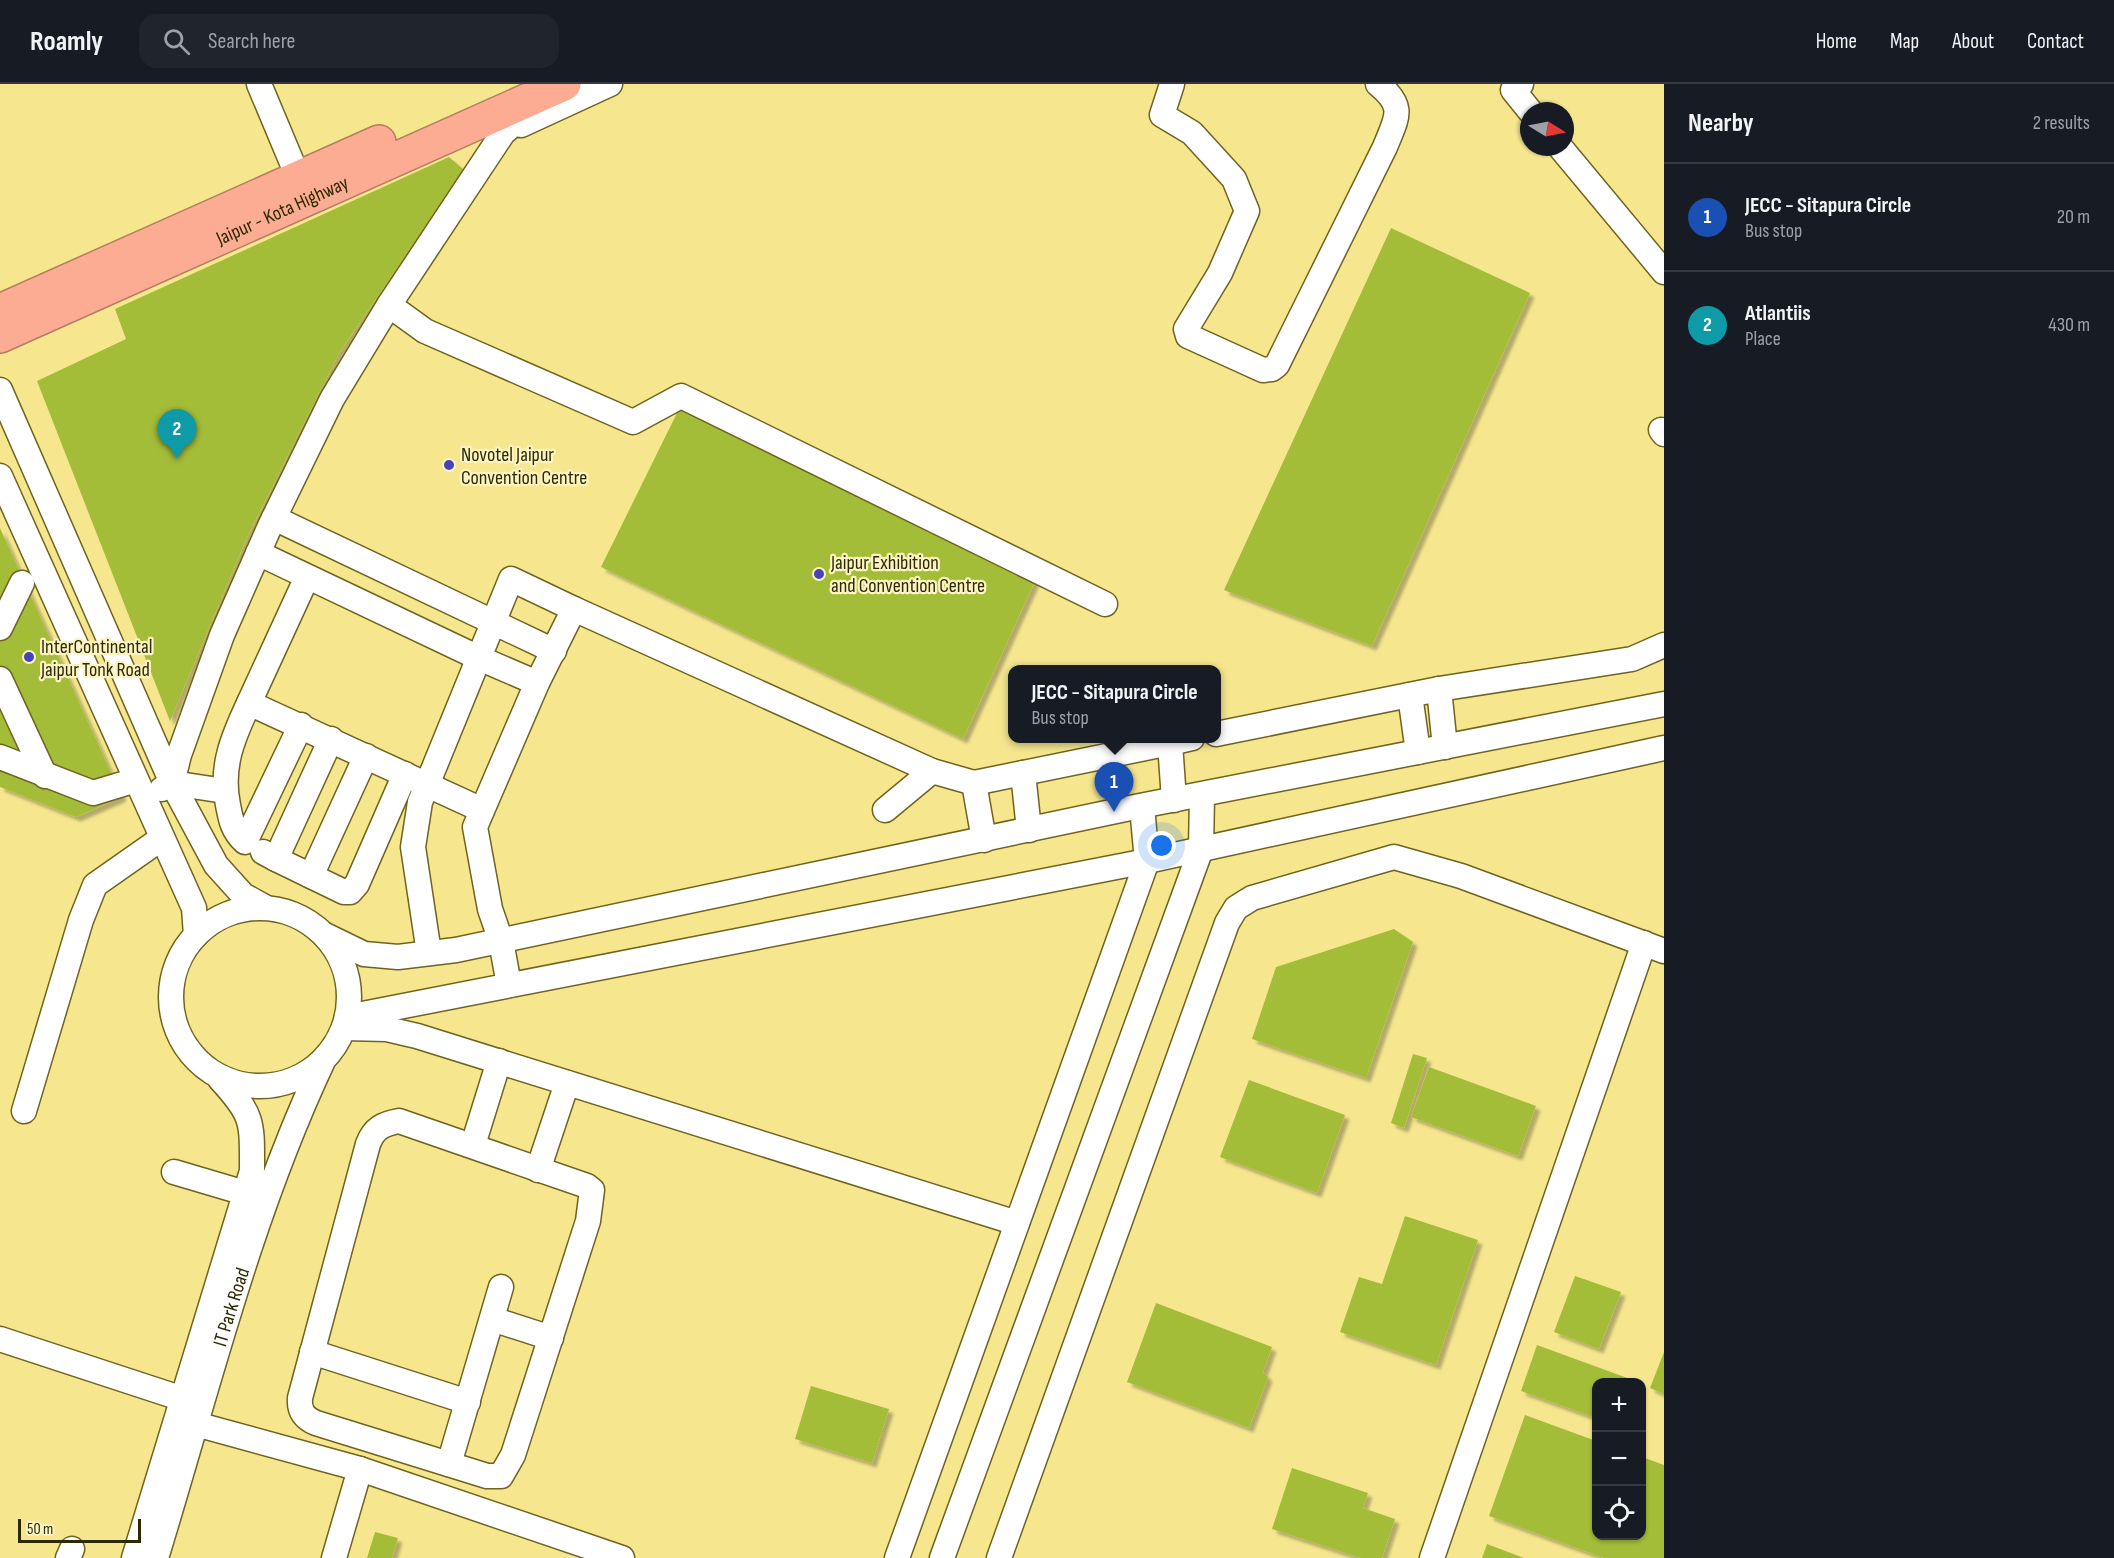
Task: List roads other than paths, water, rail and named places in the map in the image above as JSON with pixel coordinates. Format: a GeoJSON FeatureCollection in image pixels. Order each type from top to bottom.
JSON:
{"type":"FeatureCollection","features":[{"type":"Feature","properties":{"kind":"highway","name":"Jaipur - Kota Highway"},"geometry":{"type":"LineString","coordinates":[[0,311],[510,84]]}},
{"type":"Feature","properties":{"kind":"highway","name":"Jaipur - Kota Highway"},"geometry":{"type":"LineString","coordinates":[[0,336],[564,84]]}},
{"type":"Feature","properties":{"kind":"street"},"geometry":{"type":"LineString","coordinates":[[259,84],[298,177]]}},
{"type":"Feature","properties":{"kind":"street"},"geometry":{"type":"LineString","coordinates":[[172,783],[179,755],[222,635],[274,518],[332,399],[389,305],[502,133],[525,111],[570,84]]}},
{"type":"Feature","properties":{"kind":"street"},"geometry":{"type":"LineString","coordinates":[[502,133],[610,84]]}},
{"type":"Feature","properties":{"kind":"street"},"geometry":{"type":"LineString","coordinates":[[1172,84],[1162,115],[1192,133],[1234,179],[1247,211],[1220,273],[1186,329],[1188,336],[1263,370],[1278,365],[1394,125],[1398,114],[1397,103],[1378,84]]}},
{"type":"Feature","properties":{"kind":"street"},"geometry":{"type":"LineString","coordinates":[[1521,84],[1513,90],[1523,102]]}},
{"type":"Feature","properties":{"kind":"street"},"geometry":{"type":"LineString","coordinates":[[1567,156],[1664,272]]}},
{"type":"Feature","properties":{"kind":"street"},"geometry":{"type":"LineString","coordinates":[[389,305],[425,332],[633,422],[681,396],[1105,604]]}},
{"type":"Feature","properties":{"kind":"street"},"geometry":{"type":"LineString","coordinates":[[0,390],[172,783],[216,865],[243,895],[263,906],[293,912],[319,928],[338,952],[348,981],[346,1023],[337,1044],[323,1061],[299,1077],[272,1086],[243,1085],[216,1076],[193,1057],[177,1033],[170,1005],[172,975],[185,947],[206,924],[233,910],[263,906]]}},
{"type":"Feature","properties":{"kind":"street"},"geometry":{"type":"LineString","coordinates":[[2,484],[22,577],[140,789],[194,908],[196,935]]}},
{"type":"Feature","properties":{"kind":"street"},"geometry":{"type":"LineString","coordinates":[[274,518],[554,651]]}},
{"type":"Feature","properties":{"kind":"street"},"geometry":{"type":"LineString","coordinates":[[258,553],[479,658],[537,683]]}},
{"type":"Feature","properties":{"kind":"street"},"geometry":{"type":"LineString","coordinates":[[353,598],[371,564]]}},
{"type":"Feature","properties":{"kind":"street"},"geometry":{"type":"LineString","coordinates":[[0,628],[22,577]]}},
{"type":"Feature","properties":{"kind":"street"},"geometry":{"type":"LineString","coordinates":[[307,577],[228,753],[225,791],[231,824],[245,842],[344,892],[350,892],[357,884],[405,774]]}},
{"type":"Feature","properties":{"kind":"street"},"geometry":{"type":"LineString","coordinates":[[429,953],[413,847],[420,802],[511,579],[932,771],[974,783],[1171,743]]}},
{"type":"Feature","properties":{"kind":"street"},"geometry":{"type":"LineString","coordinates":[[509,985],[501,941],[490,909],[475,827],[537,683],[574,609]]}},
{"type":"Feature","properties":{"kind":"street"},"geometry":{"type":"LineString","coordinates":[[1439,694],[1632,659],[1664,645]]}},
{"type":"Feature","properties":{"kind":"street"},"geometry":{"type":"LineString","coordinates":[[1221,733],[1410,695],[1439,694],[1600,676],[1664,656]]}},
{"type":"Feature","properties":{"kind":"street"},"geometry":{"type":"LineString","coordinates":[[0,679],[45,776]]}},
{"type":"Feature","properties":{"kind":"street"},"geometry":{"type":"LineString","coordinates":[[1439,694],[1444,747]]}},
{"type":"Feature","properties":{"kind":"street"},"geometry":{"type":"LineString","coordinates":[[1410,695],[1418,752]]}},
{"type":"Feature","properties":{"kind":"street"},"geometry":{"type":"LineString","coordinates":[[249,703],[482,810]]}},
{"type":"Feature","properties":{"kind":"street"},"geometry":{"type":"LineString","coordinates":[[325,936],[364,954],[398,957],[501,941],[1174,800],[1664,704]]}},
{"type":"Feature","properties":{"kind":"street"},"geometry":{"type":"LineString","coordinates":[[245,842],[301,725]]}},
{"type":"Feature","properties":{"kind":"street"},"geometry":{"type":"LineString","coordinates":[[276,859],[331,739]]}},
{"type":"Feature","properties":{"kind":"street"},"geometry":{"type":"LineString","coordinates":[[1174,800],[1181,743]]}},
{"type":"Feature","properties":{"kind":"street"},"geometry":{"type":"LineString","coordinates":[[346,1023],[509,985],[1147,861],[1664,748]]}},
{"type":"Feature","properties":{"kind":"street"},"geometry":{"type":"LineString","coordinates":[[311,876],[366,756]]}},
{"type":"Feature","properties":{"kind":"street"},"geometry":{"type":"LineString","coordinates":[[0,757],[45,776],[98,793],[172,783],[225,791]]}},
{"type":"Feature","properties":{"kind":"street"},"geometry":{"type":"LineString","coordinates":[[885,810],[932,771]]}},
{"type":"Feature","properties":{"kind":"street"},"geometry":{"type":"LineString","coordinates":[[1023,773],[1029,830]]}},
{"type":"Feature","properties":{"kind":"street"},"geometry":{"type":"LineString","coordinates":[[974,783],[984,840]]}},
{"type":"Feature","properties":{"kind":"street"},"geometry":{"type":"LineString","coordinates":[[942,1558],[1201,849],[1202,795]]}},
{"type":"Feature","properties":{"kind":"street"},"geometry":{"type":"LineString","coordinates":[[897,1558],[1147,861],[1142,807]]}},
{"type":"Feature","properties":{"kind":"street"},"geometry":{"type":"LineString","coordinates":[[24,1111],[81,920],[95,885],[162,838]]}},
{"type":"Feature","properties":{"kind":"street"},"geometry":{"type":"LineString","coordinates":[[999,1558],[1227,923],[1236,908],[1252,898],[1394,856],[1461,876],[1654,947],[1432,1558]]}},
{"type":"Feature","properties":{"kind":"street"},"geometry":{"type":"LineString","coordinates":[[346,1023],[387,1029],[499,1061],[1017,1223]]}},
{"type":"Feature","properties":{"kind":"street","name":"IT Park Road"},"geometry":{"type":"LineString","coordinates":[[134,1558],[185,1414],[298,1114],[323,1061]]}},
{"type":"Feature","properties":{"kind":"street"},"geometry":{"type":"LineString","coordinates":[[473,1145],[499,1061]]}},
{"type":"Feature","properties":{"kind":"street","name":"IT Park Road"},"geometry":{"type":"LineString","coordinates":[[156,1558],[185,1414],[252,1171],[252,1127],[243,1104],[216,1076]]}},
{"type":"Feature","properties":{"kind":"street"},"geometry":{"type":"LineString","coordinates":[[538,1170],[567,1083]]}},
{"type":"Feature","properties":{"kind":"street"},"geometry":{"type":"LineString","coordinates":[[399,1121],[473,1145],[587,1186],[592,1190],[593,1196],[588,1221],[513,1455],[504,1474],[487,1476],[306,1418],[300,1410],[300,1398],[368,1144],[376,1130],[399,1121]]}},
{"type":"Feature","properties":{"kind":"street"},"geometry":{"type":"LineString","coordinates":[[174,1172],[245,1193]]}},
{"type":"Feature","properties":{"kind":"street"},"geometry":{"type":"LineString","coordinates":[[450,1464],[501,1287]]}},
{"type":"Feature","properties":{"kind":"street"},"geometry":{"type":"LineString","coordinates":[[492,1319],[551,1338]]}},
{"type":"Feature","properties":{"kind":"street"},"geometry":{"type":"LineString","coordinates":[[0,1339],[185,1414],[360,1469],[622,1558]]}},
{"type":"Feature","properties":{"kind":"street"},"geometry":{"type":"LineString","coordinates":[[312,1352],[468,1402]]}},
{"type":"Feature","properties":{"kind":"street"},"geometry":{"type":"LineString","coordinates":[[334,1558],[360,1469]]}},
{"type":"Feature","properties":{"kind":"place","name":"Atlantiis"},"geometry":{"type":"Point","coordinates":[177,459]}},
{"type":"Feature","properties":{"kind":"place","name":"Novotel Jaipur Convention Centre"},"geometry":{"type":"Point","coordinates":[449,465]}},
{"type":"Feature","properties":{"kind":"place","name":"Jaipur Exhibition and Convention Centre"},"geometry":{"type":"Point","coordinates":[819,574]}},
{"type":"Feature","properties":{"kind":"place","name":"InterContinental Jaipur Tonk Road"},"geometry":{"type":"Point","coordinates":[29,657]}},
{"type":"Feature","properties":{"kind":"place","name":"JECC - Sitapura Circle"},"geometry":{"type":"Point","coordinates":[1114,812]}}]}
